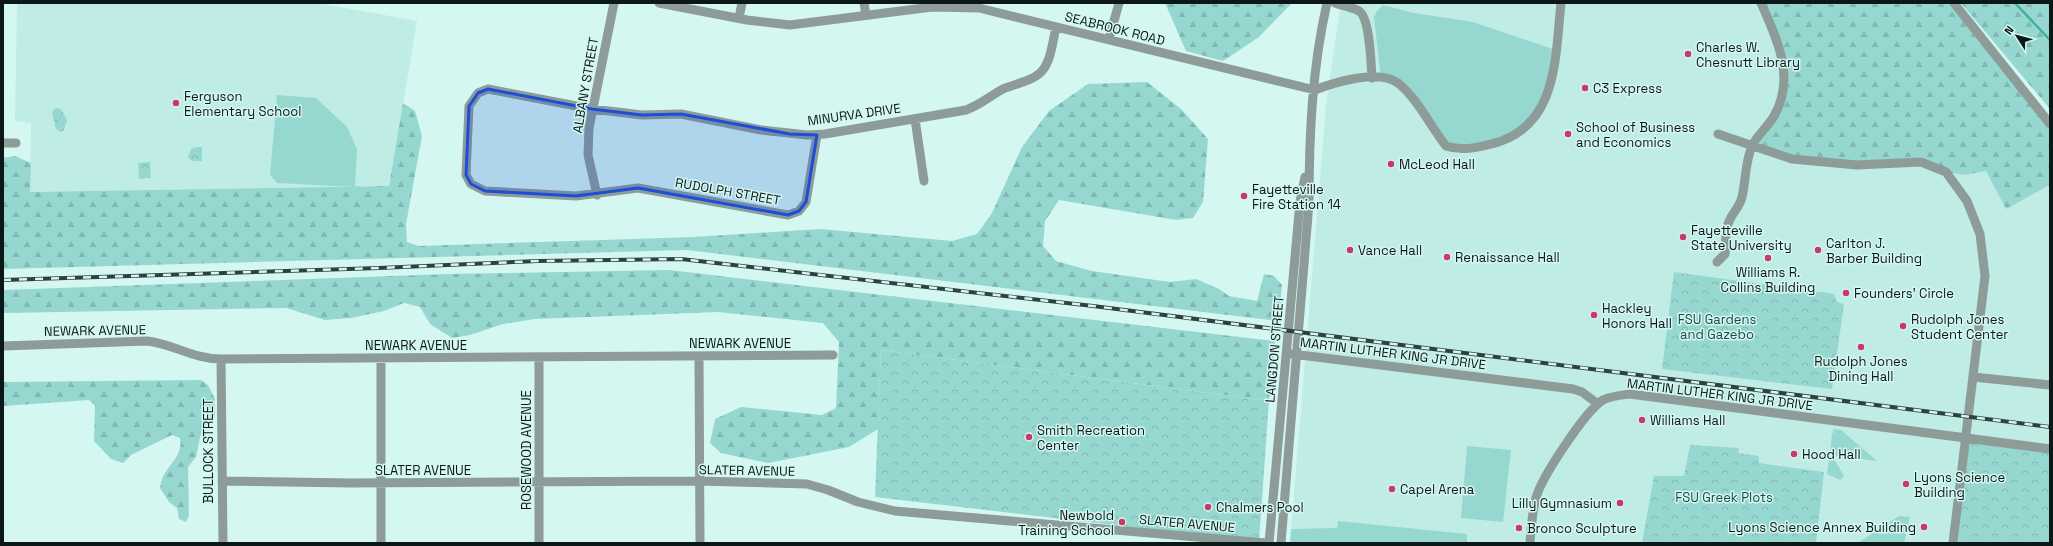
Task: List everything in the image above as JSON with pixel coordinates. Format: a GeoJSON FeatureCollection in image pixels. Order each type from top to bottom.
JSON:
{"type":"FeatureCollection","features":[{"type":"Feature","properties":{"kind":"street","name":"ALBANY STREET"},"geometry":{"type":"LineString","coordinates":[[597,195],[588,155],[589,128],[614,3]]}},
{"type":"Feature","properties":{"kind":"street","name":"SEABROOK ROAD"},"geometry":{"type":"LineString","coordinates":[[659,3],[769,24],[790,25],[932,7],[987,6],[1056,27],[1109,39],[1207,65],[1315,90]]}},
{"type":"Feature","properties":{"kind":"street"},"geometry":{"type":"LineString","coordinates":[[739,18],[742,3]]}},
{"type":"Feature","properties":{"kind":"street"},"geometry":{"type":"LineString","coordinates":[[864,3],[866,15]]}},
{"type":"Feature","properties":{"kind":"street"},"geometry":{"type":"LineString","coordinates":[[1109,39],[1119,3]]}},
{"type":"Feature","properties":{"kind":"street","name":"LANGDON STREET"},"geometry":{"type":"LineString","coordinates":[[1281,543],[1298,354],[1309,203],[1309,158],[1318,41],[1327,3]]}},
{"type":"Feature","properties":{"kind":"street"},"geometry":{"type":"LineString","coordinates":[[1336,3],[1360,11],[1363,16],[1367,26],[1372,78]]}},
{"type":"Feature","properties":{"kind":"street"},"geometry":{"type":"LineString","coordinates":[[1315,90],[1343,81],[1372,78],[1390,80],[1405,89],[1446,146],[1456,150],[1480,147],[1501,142],[1511,138],[1529,125],[1546,98],[1554,65],[1561,3]]}},
{"type":"Feature","properties":{"kind":"street"},"geometry":{"type":"LineString","coordinates":[[1717,262],[1725,254],[1728,224],[1740,205],[1748,159],[1753,144],[1774,117],[1785,76],[1779,46],[1761,3]]}},
{"type":"Feature","properties":{"kind":"street"},"geometry":{"type":"LineString","coordinates":[[1954,3],[2050,124]]}},
{"type":"Feature","properties":{"kind":"street","name":"MINURVA DRIVE"},"geometry":{"type":"LineString","coordinates":[[597,195],[576,196],[485,191],[471,184],[467,180],[465,170],[469,106],[474,97],[483,90],[493,89],[592,109],[642,115],[681,114],[761,130],[790,134],[816,134],[915,119],[971,108],[1002,90],[1038,74],[1047,62],[1056,27]]}},
{"type":"Feature","properties":{"kind":"street"},"geometry":{"type":"LineString","coordinates":[[915,119],[924,181]]}},
{"type":"Feature","properties":{"kind":"street","name":"RUDOLPH STREET"},"geometry":{"type":"LineString","coordinates":[[597,195],[629,189],[650,189],[788,215],[794,214],[799,211],[806,202],[816,134]]}},
{"type":"Feature","properties":{"kind":"street"},"geometry":{"type":"LineString","coordinates":[[1718,134],[1753,144],[1774,154],[1810,161],[1857,165],[1921,162],[1946,172],[1967,201],[1980,234],[1985,276],[1953,543]]}},
{"type":"Feature","properties":{"kind":"street"},"geometry":{"type":"LineString","coordinates":[[3,143],[16,142]]}},
{"type":"Feature","properties":{"kind":"street","name":"LANGDON STREET"},"geometry":{"type":"LineString","coordinates":[[1268,543],[1300,202],[1309,158]]}},
{"type":"Feature","properties":{"kind":"street","name":"NEWARK AVENUE"},"geometry":{"type":"LineString","coordinates":[[3,346],[147,341],[168,345],[201,358],[221,359],[833,355]]}},
{"type":"Feature","properties":{"kind":"street","name":"MARTIN LUTHER KING JR DRIVE"},"geometry":{"type":"LineString","coordinates":[[1287,353],[1573,389],[1582,392],[1598,404],[1615,396],[1630,394],[2050,449]]}},
{"type":"Feature","properties":{"kind":"street"},"geometry":{"type":"LineString","coordinates":[[698,356],[700,543]]}},
{"type":"Feature","properties":{"kind":"street","name":"ROSEWOOD AVENUE"},"geometry":{"type":"LineString","coordinates":[[539,357],[539,543]]}},
{"type":"Feature","properties":{"kind":"street"},"geometry":{"type":"LineString","coordinates":[[381,358],[381,543]]}},
{"type":"Feature","properties":{"kind":"street","name":"BULLOCK STREET"},"geometry":{"type":"LineString","coordinates":[[221,359],[223,543]]}},
{"type":"Feature","properties":{"kind":"street"},"geometry":{"type":"LineString","coordinates":[[1973,377],[2050,385]]}},
{"type":"Feature","properties":{"kind":"street"},"geometry":{"type":"LineString","coordinates":[[1530,543],[1534,507],[1544,478],[1565,447],[1598,404]]}},
{"type":"Feature","properties":{"kind":"street","name":"SLATER AVENUE"},"geometry":{"type":"LineString","coordinates":[[222,481],[539,483],[699,481],[807,484],[828,490],[858,502],[895,511],[1268,543]]}},
{"type":"Feature","properties":{"kind":"highlighted area"},"geometry":{"type":"Polygon","coordinates":[[[488,89],[592,109],[642,115],[681,114],[790,134],[817,135],[806,202],[799,211],[788,215],[638,188],[576,196],[485,191],[471,184],[466,175],[469,106],[478,93],[488,89]]]}},
{"type":"Feature","properties":{"kind":"shaded area"},"geometry":{"type":"Polygon","coordinates":[[[17,3],[318,3],[417,21],[389,186],[30,192],[31,123],[15,121],[17,3]]]}},
{"type":"Feature","properties":{"kind":"shaded area","name":"Fayetteville State University"},"geometry":{"type":"Polygon","coordinates":[[[1341,3],[1956,3],[2050,115],[2050,543],[1290,543],[1326,105],[1341,3]]]}},
{"type":"Feature","properties":{"kind":"green space"},"geometry":{"type":"Polygon","coordinates":[[[1165,3],[1292,3],[1259,37],[1223,61],[1186,51],[1165,3]]]}},
{"type":"Feature","properties":{"kind":"green space"},"geometry":{"type":"Polygon","coordinates":[[[1761,3],[1953,3],[2050,123],[2050,185],[2006,209],[1986,171],[1965,175],[1946,172],[1921,162],[1810,161],[1753,144],[1774,117],[1784,67],[1761,3]]]}},
{"type":"Feature","properties":{"kind":"green space"},"geometry":{"type":"Polygon","coordinates":[[[1961,3],[2050,3],[2050,109],[1961,3]]]}},
{"type":"Feature","properties":{"kind":"green space"},"geometry":{"type":"Polygon","coordinates":[[[1383,5],[1414,13],[1473,22],[1556,50],[1542,108],[1501,142],[1446,146],[1405,89],[1381,79],[1374,17],[1383,5]]]}},
{"type":"Feature","properties":{"kind":"green space"},"geometry":{"type":"Polygon","coordinates":[[[1147,82],[1181,109],[1208,139],[1203,202],[1193,218],[1176,220],[1059,200],[1045,221],[1043,246],[1056,261],[1092,271],[1170,282],[1196,279],[1219,289],[1229,296],[1257,301],[1264,274],[1274,276],[1282,285],[1279,321],[687,250],[3,269],[3,158],[15,156],[31,163],[30,192],[389,186],[403,103],[415,111],[422,136],[406,224],[407,242],[419,246],[694,237],[820,229],[952,241],[977,234],[992,213],[1022,147],[1049,111],[1088,84],[1147,82]]]}},
{"type":"Feature","properties":{"kind":"green space"},"geometry":{"type":"Polygon","coordinates":[[[277,95],[316,98],[347,127],[357,149],[355,187],[277,183],[270,175],[277,95]]]}},
{"type":"Feature","properties":{"kind":"green space"},"geometry":{"type":"Polygon","coordinates":[[[55,108],[61,109],[67,120],[64,130],[61,132],[56,129],[52,113],[55,108]]]}},
{"type":"Feature","properties":{"kind":"green space"},"geometry":{"type":"Polygon","coordinates":[[[202,147],[202,161],[193,161],[188,158],[191,149],[202,147]]]}},
{"type":"Feature","properties":{"kind":"green space"},"geometry":{"type":"Polygon","coordinates":[[[150,162],[151,178],[139,179],[138,163],[150,162]]]}},
{"type":"Feature","properties":{"kind":"green space"},"geometry":{"type":"Polygon","coordinates":[[[669,270],[1275,341],[1269,401],[881,350],[878,429],[849,447],[768,463],[721,453],[710,443],[715,419],[741,407],[822,415],[836,408],[839,342],[823,323],[718,312],[535,319],[503,324],[470,335],[452,338],[430,324],[420,307],[404,303],[384,311],[351,318],[325,320],[286,308],[3,313],[3,290],[448,274],[669,270]]]}},
{"type":"Feature","properties":{"kind":"green space","name":"FSU Gardens and Gazebo"},"geometry":{"type":"Polygon","coordinates":[[[1674,272],[1834,294],[1837,302],[1844,304],[1832,389],[1662,369],[1674,272]]]}},
{"type":"Feature","properties":{"kind":"green space"},"geometry":{"type":"Polygon","coordinates":[[[881,350],[1269,401],[1259,542],[875,497],[881,350]]]}},
{"type":"Feature","properties":{"kind":"green space"},"geometry":{"type":"Polygon","coordinates":[[[201,380],[208,385],[215,399],[215,416],[201,433],[196,457],[188,467],[189,515],[186,522],[179,519],[177,508],[169,502],[160,488],[164,475],[179,453],[181,443],[180,438],[172,435],[131,455],[123,463],[111,459],[94,441],[95,405],[89,400],[3,406],[3,382],[201,380]]]}},
{"type":"Feature","properties":{"kind":"green space"},"geometry":{"type":"Polygon","coordinates":[[[1833,429],[1841,430],[1877,461],[1830,455],[1832,433],[1835,432],[1833,429]]]}},
{"type":"Feature","properties":{"kind":"green space"},"geometry":{"type":"Polygon","coordinates":[[[1968,441],[2050,451],[2050,543],[1958,543],[1968,441]]]}},
{"type":"Feature","properties":{"kind":"green space","name":"FSU Greek Plots"},"geometry":{"type":"Polygon","coordinates":[[[1690,445],[1739,448],[1738,453],[1759,456],[1759,463],[1824,472],[1816,543],[1642,543],[1654,476],[1684,476],[1690,445]]]}},
{"type":"Feature","properties":{"kind":"green space"},"geometry":{"type":"Polygon","coordinates":[[[1467,446],[1511,450],[1503,522],[1461,518],[1467,446]]]}},
{"type":"Feature","properties":{"kind":"green space"},"geometry":{"type":"Polygon","coordinates":[[[1829,459],[1834,459],[1844,476],[1840,480],[1827,474],[1829,459]]]}},
{"type":"Feature","properties":{"kind":"green space"},"geometry":{"type":"Polygon","coordinates":[[[1899,516],[1910,517],[1904,543],[1858,543],[1899,516]]]}},
{"type":"Feature","properties":{"kind":"green space"},"geometry":{"type":"Polygon","coordinates":[[[1338,521],[1467,534],[1467,542],[1481,543],[1290,543],[1291,529],[1337,528],[1338,521]]]}},
{"type":"Feature","properties":{"kind":"waterway"},"geometry":{"type":"LineString","coordinates":[[2015,3],[2050,40]]}},
{"type":"Feature","properties":{"kind":"railway"},"geometry":{"type":"LineString","coordinates":[[3,280],[379,268],[538,261],[681,259],[1093,306],[2050,427]]}},
{"type":"Feature","properties":{"kind":"place","name":"Charles W. Chesnutt Library"},"geometry":{"type":"Point","coordinates":[1688,54]}},
{"type":"Feature","properties":{"kind":"place","name":"C3 Express"},"geometry":{"type":"Point","coordinates":[1585,88]}},
{"type":"Feature","properties":{"kind":"place","name":"Ferguson Elementary School"},"geometry":{"type":"Point","coordinates":[176,103]}},
{"type":"Feature","properties":{"kind":"place","name":"School of Business and Economics"},"geometry":{"type":"Point","coordinates":[1568,134]}},
{"type":"Feature","properties":{"kind":"place","name":"McLeod Hall"},"geometry":{"type":"Point","coordinates":[1391,164]}},
{"type":"Feature","properties":{"kind":"place","name":"Fayetteville Fire Station 14"},"geometry":{"type":"Point","coordinates":[1244,196]}},
{"type":"Feature","properties":{"kind":"place","name":"Fayetteville State University"},"geometry":{"type":"Point","coordinates":[1683,237]}},
{"type":"Feature","properties":{"kind":"place","name":"Vance Hall"},"geometry":{"type":"Point","coordinates":[1350,250]}},
{"type":"Feature","properties":{"kind":"place","name":"Carlton J. Barber Building"},"geometry":{"type":"Point","coordinates":[1818,250]}},
{"type":"Feature","properties":{"kind":"place","name":"Renaissance Hall"},"geometry":{"type":"Point","coordinates":[1447,257]}},
{"type":"Feature","properties":{"kind":"place","name":"Williams R. Collins Building"},"geometry":{"type":"Point","coordinates":[1768,258]}},
{"type":"Feature","properties":{"kind":"place","name":"Founders' Circle"},"geometry":{"type":"Point","coordinates":[1846,293]}},
{"type":"Feature","properties":{"kind":"place","name":"Hackley Honors Hall"},"geometry":{"type":"Point","coordinates":[1594,315]}},
{"type":"Feature","properties":{"kind":"place","name":"Rudolph Jones Student Center"},"geometry":{"type":"Point","coordinates":[1903,326]}},
{"type":"Feature","properties":{"kind":"place","name":"Rudolph Jones Dining Hall"},"geometry":{"type":"Point","coordinates":[1861,347]}},
{"type":"Feature","properties":{"kind":"place","name":"Williams Hall"},"geometry":{"type":"Point","coordinates":[1642,420]}},
{"type":"Feature","properties":{"kind":"place","name":"Smith Recreation Center"},"geometry":{"type":"Point","coordinates":[1029,437]}},
{"type":"Feature","properties":{"kind":"place","name":"Hood Hall"},"geometry":{"type":"Point","coordinates":[1794,454]}},
{"type":"Feature","properties":{"kind":"place","name":"Lyons Science Building"},"geometry":{"type":"Point","coordinates":[1906,484]}},
{"type":"Feature","properties":{"kind":"place","name":"Capel Arena"},"geometry":{"type":"Point","coordinates":[1392,489]}},
{"type":"Feature","properties":{"kind":"place","name":"Lilly Gymnasium"},"geometry":{"type":"Point","coordinates":[1620,503]}},
{"type":"Feature","properties":{"kind":"place","name":"Chalmers Pool"},"geometry":{"type":"Point","coordinates":[1208,507]}},
{"type":"Feature","properties":{"kind":"place","name":"Newbold Training School"},"geometry":{"type":"Point","coordinates":[1122,522]}},
{"type":"Feature","properties":{"kind":"place","name":"Lyons Science Annex Building"},"geometry":{"type":"Point","coordinates":[1924,527]}},
{"type":"Feature","properties":{"kind":"place","name":"Bronco Sculpture"},"geometry":{"type":"Point","coordinates":[1519,528]}}]}
